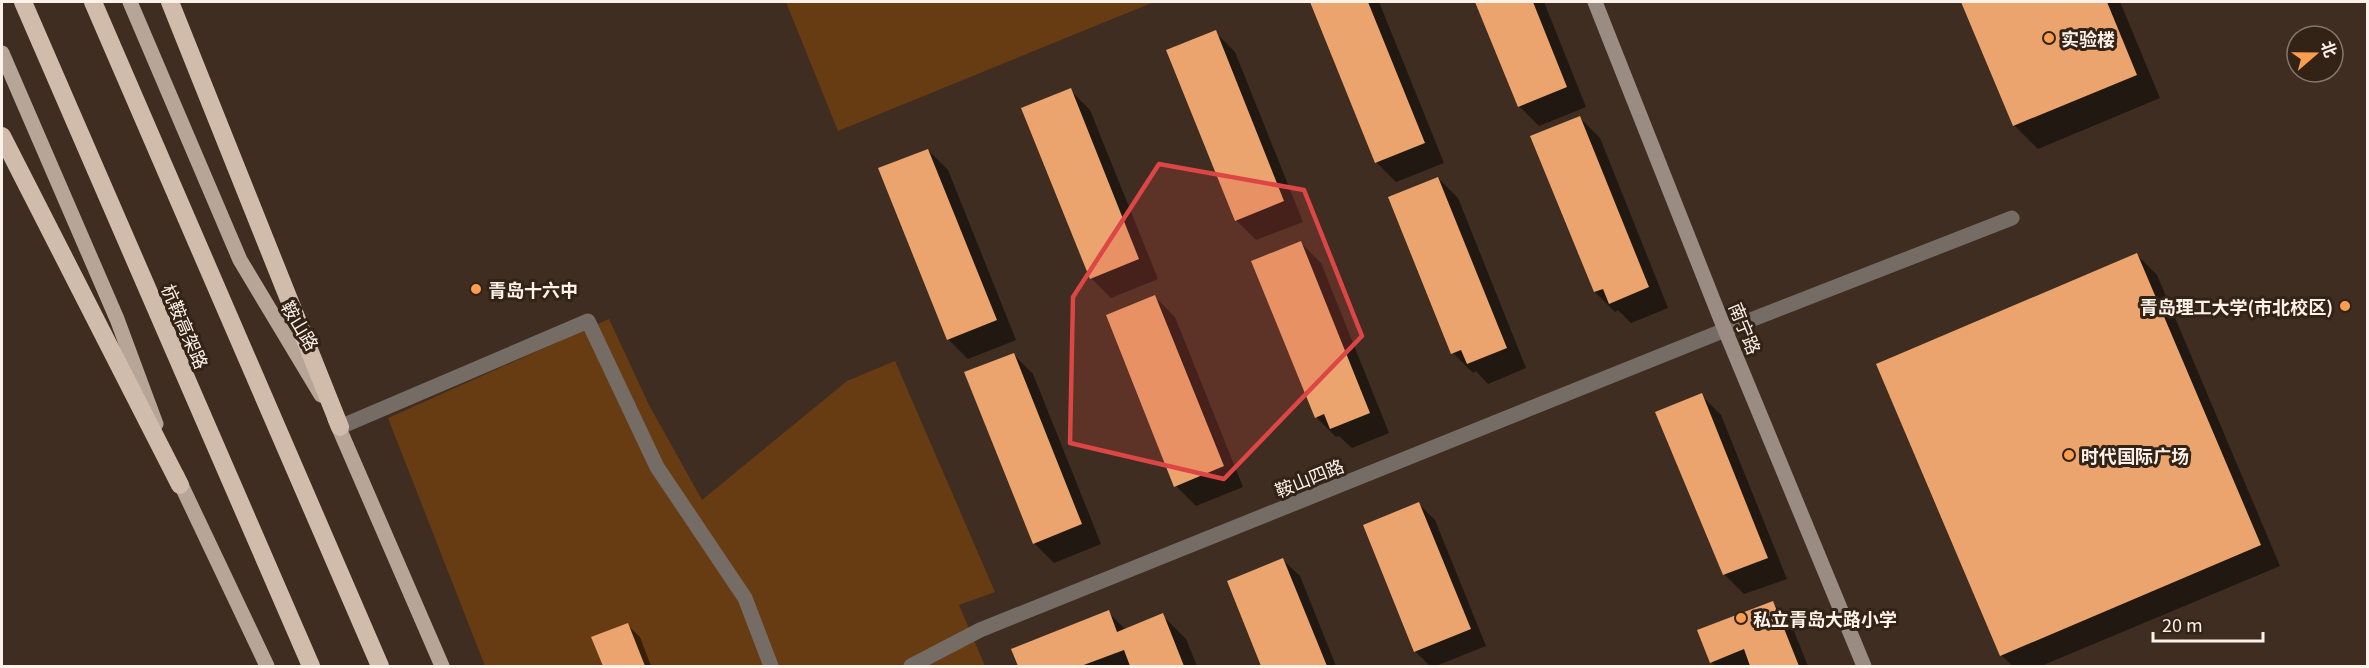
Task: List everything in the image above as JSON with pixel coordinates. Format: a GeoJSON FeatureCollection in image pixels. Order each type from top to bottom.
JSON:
{"type":"FeatureCollection","features":[{"type":"Feature","properties":{"kind":"highway","name":"杭鞍高架路"},"geometry":{"type":"LineString","coordinates":[[23,2],[311,666]]}},
{"type":"Feature","properties":{"kind":"highway"},"geometry":{"type":"LineString","coordinates":[[93,2],[380,666]]}},
{"type":"Feature","properties":{"kind":"highway"},"geometry":{"type":"LineString","coordinates":[[170,2],[340,427]]}},
{"type":"Feature","properties":{"kind":"highway"},"geometry":{"type":"LineString","coordinates":[[2,136],[180,485]]}},
{"type":"Feature","properties":{"kind":"main road","name":"鞍山路"},"geometry":{"type":"LineString","coordinates":[[130,2],[240,260],[340,427],[442,666]]}},
{"type":"Feature","properties":{"kind":"main road"},"geometry":{"type":"LineString","coordinates":[[2,53],[117,319],[180,485],[267,666]]}},
{"type":"Feature","properties":{"kind":"street","name":"南宁路"},"geometry":{"type":"LineString","coordinates":[[1595,2],[1725,330],[1864,666]]}},
{"type":"Feature","properties":{"kind":"street","name":"鞍山四路"},"geometry":{"type":"LineString","coordinates":[[911,666],[980,630],[1725,330],[2012,218]]}},
{"type":"Feature","properties":{"kind":"street"},"geometry":{"type":"LineString","coordinates":[[340,427],[588,321],[657,467],[745,598],[771,666]]}},
{"type":"Feature","properties":{"kind":"highlighted area"},"geometry":{"type":"Polygon","coordinates":[[[1159,164],[1304,190],[1362,336],[1224,479],[1070,443],[1073,297],[1159,164]]]}},
{"type":"Feature","properties":{"kind":"shaded area"},"geometry":{"type":"Polygon","coordinates":[[[786,2],[1154,2],[838,131],[786,2]]]}},
{"type":"Feature","properties":{"kind":"shaded area"},"geometry":{"type":"Polygon","coordinates":[[[609,319],[649,405],[702,500],[847,381],[895,361],[995,592],[959,605],[985,666],[485,666],[388,418],[609,319]]]}},
{"type":"Feature","properties":{"kind":"building"},"geometry":{"type":"Polygon","coordinates":[[[1310,2],[1368,2],[1425,143],[1375,163],[1310,2]]]}},
{"type":"Feature","properties":{"kind":"building"},"geometry":{"type":"Polygon","coordinates":[[[1475,2],[1533,2],[1567,87],[1518,107],[1475,2]]]}},
{"type":"Feature","properties":{"kind":"building","name":"实验楼"},"geometry":{"type":"Polygon","coordinates":[[[1961,2],[2107,2],[2137,75],[2013,126],[1961,2]]]}},
{"type":"Feature","properties":{"kind":"building"},"geometry":{"type":"Polygon","coordinates":[[[1216,30],[1284,201],[1235,221],[1166,50],[1216,30]]]}},
{"type":"Feature","properties":{"kind":"building"},"geometry":{"type":"Polygon","coordinates":[[[1071,88],[1139,259],[1090,279],[1021,108],[1071,88]]]}},
{"type":"Feature","properties":{"kind":"building"},"geometry":{"type":"Polygon","coordinates":[[[1580,116],[1649,287],[1609,304],[1603,289],[1594,292],[1530,136],[1580,116]]]}},
{"type":"Feature","properties":{"kind":"building"},"geometry":{"type":"Polygon","coordinates":[[[928,149],[997,320],[947,340],[878,168],[928,149]]]}},
{"type":"Feature","properties":{"kind":"building"},"geometry":{"type":"Polygon","coordinates":[[[1438,177],[1507,348],[1467,364],[1461,350],[1451,354],[1388,197],[1438,177]]]}},
{"type":"Feature","properties":{"kind":"building"},"geometry":{"type":"Polygon","coordinates":[[[1301,241],[1370,413],[1330,429],[1324,414],[1315,418],[1251,261],[1301,241]]]}},
{"type":"Feature","properties":{"kind":"building","name":"时代国际广场"},"geometry":{"type":"Polygon","coordinates":[[[2137,253],[2261,545],[2000,656],[1876,364],[2137,253]]]}},
{"type":"Feature","properties":{"kind":"building"},"geometry":{"type":"Polygon","coordinates":[[[1155,295],[1224,466],[1174,487],[1106,315],[1155,295]]]}},
{"type":"Feature","properties":{"kind":"building"},"geometry":{"type":"Polygon","coordinates":[[[1014,353],[1082,524],[1033,544],[964,372],[1014,353]]]}},
{"type":"Feature","properties":{"kind":"building"},"geometry":{"type":"Polygon","coordinates":[[[1702,393],[1768,558],[1723,575],[1655,412],[1702,393]]]}},
{"type":"Feature","properties":{"kind":"building"},"geometry":{"type":"Polygon","coordinates":[[[1419,502],[1471,629],[1414,652],[1363,525],[1419,502]]]}},
{"type":"Feature","properties":{"kind":"building"},"geometry":{"type":"Polygon","coordinates":[[[1283,558],[1327,666],[1261,666],[1227,581],[1283,558]]]}},
{"type":"Feature","properties":{"kind":"building"},"geometry":{"type":"Polygon","coordinates":[[[1773,601],[1799,666],[1750,666],[1744,649],[1710,663],[1697,630],[1773,601]]]}},
{"type":"Feature","properties":{"kind":"building"},"geometry":{"type":"Polygon","coordinates":[[[1109,610],[1117,632],[1163,613],[1184,666],[1130,666],[1124,650],[1081,666],[1018,666],[1011,649],[1109,610]]]}},
{"type":"Feature","properties":{"kind":"building"},"geometry":{"type":"Polygon","coordinates":[[[628,623],[645,666],[603,666],[591,637],[628,623]]]}},
{"type":"Feature","properties":{"kind":"place","name":"实验楼"},"geometry":{"type":"Point","coordinates":[2049,38]}},
{"type":"Feature","properties":{"kind":"place","name":"青岛十六中"},"geometry":{"type":"Point","coordinates":[476,289]}},
{"type":"Feature","properties":{"kind":"place","name":"青岛理工大学(市北校区)"},"geometry":{"type":"Point","coordinates":[2345,306]}},
{"type":"Feature","properties":{"kind":"place","name":"时代国际广场"},"geometry":{"type":"Point","coordinates":[2069,455]}},
{"type":"Feature","properties":{"kind":"place","name":"私立青岛大路小学"},"geometry":{"type":"Point","coordinates":[1741,618]}}]}
